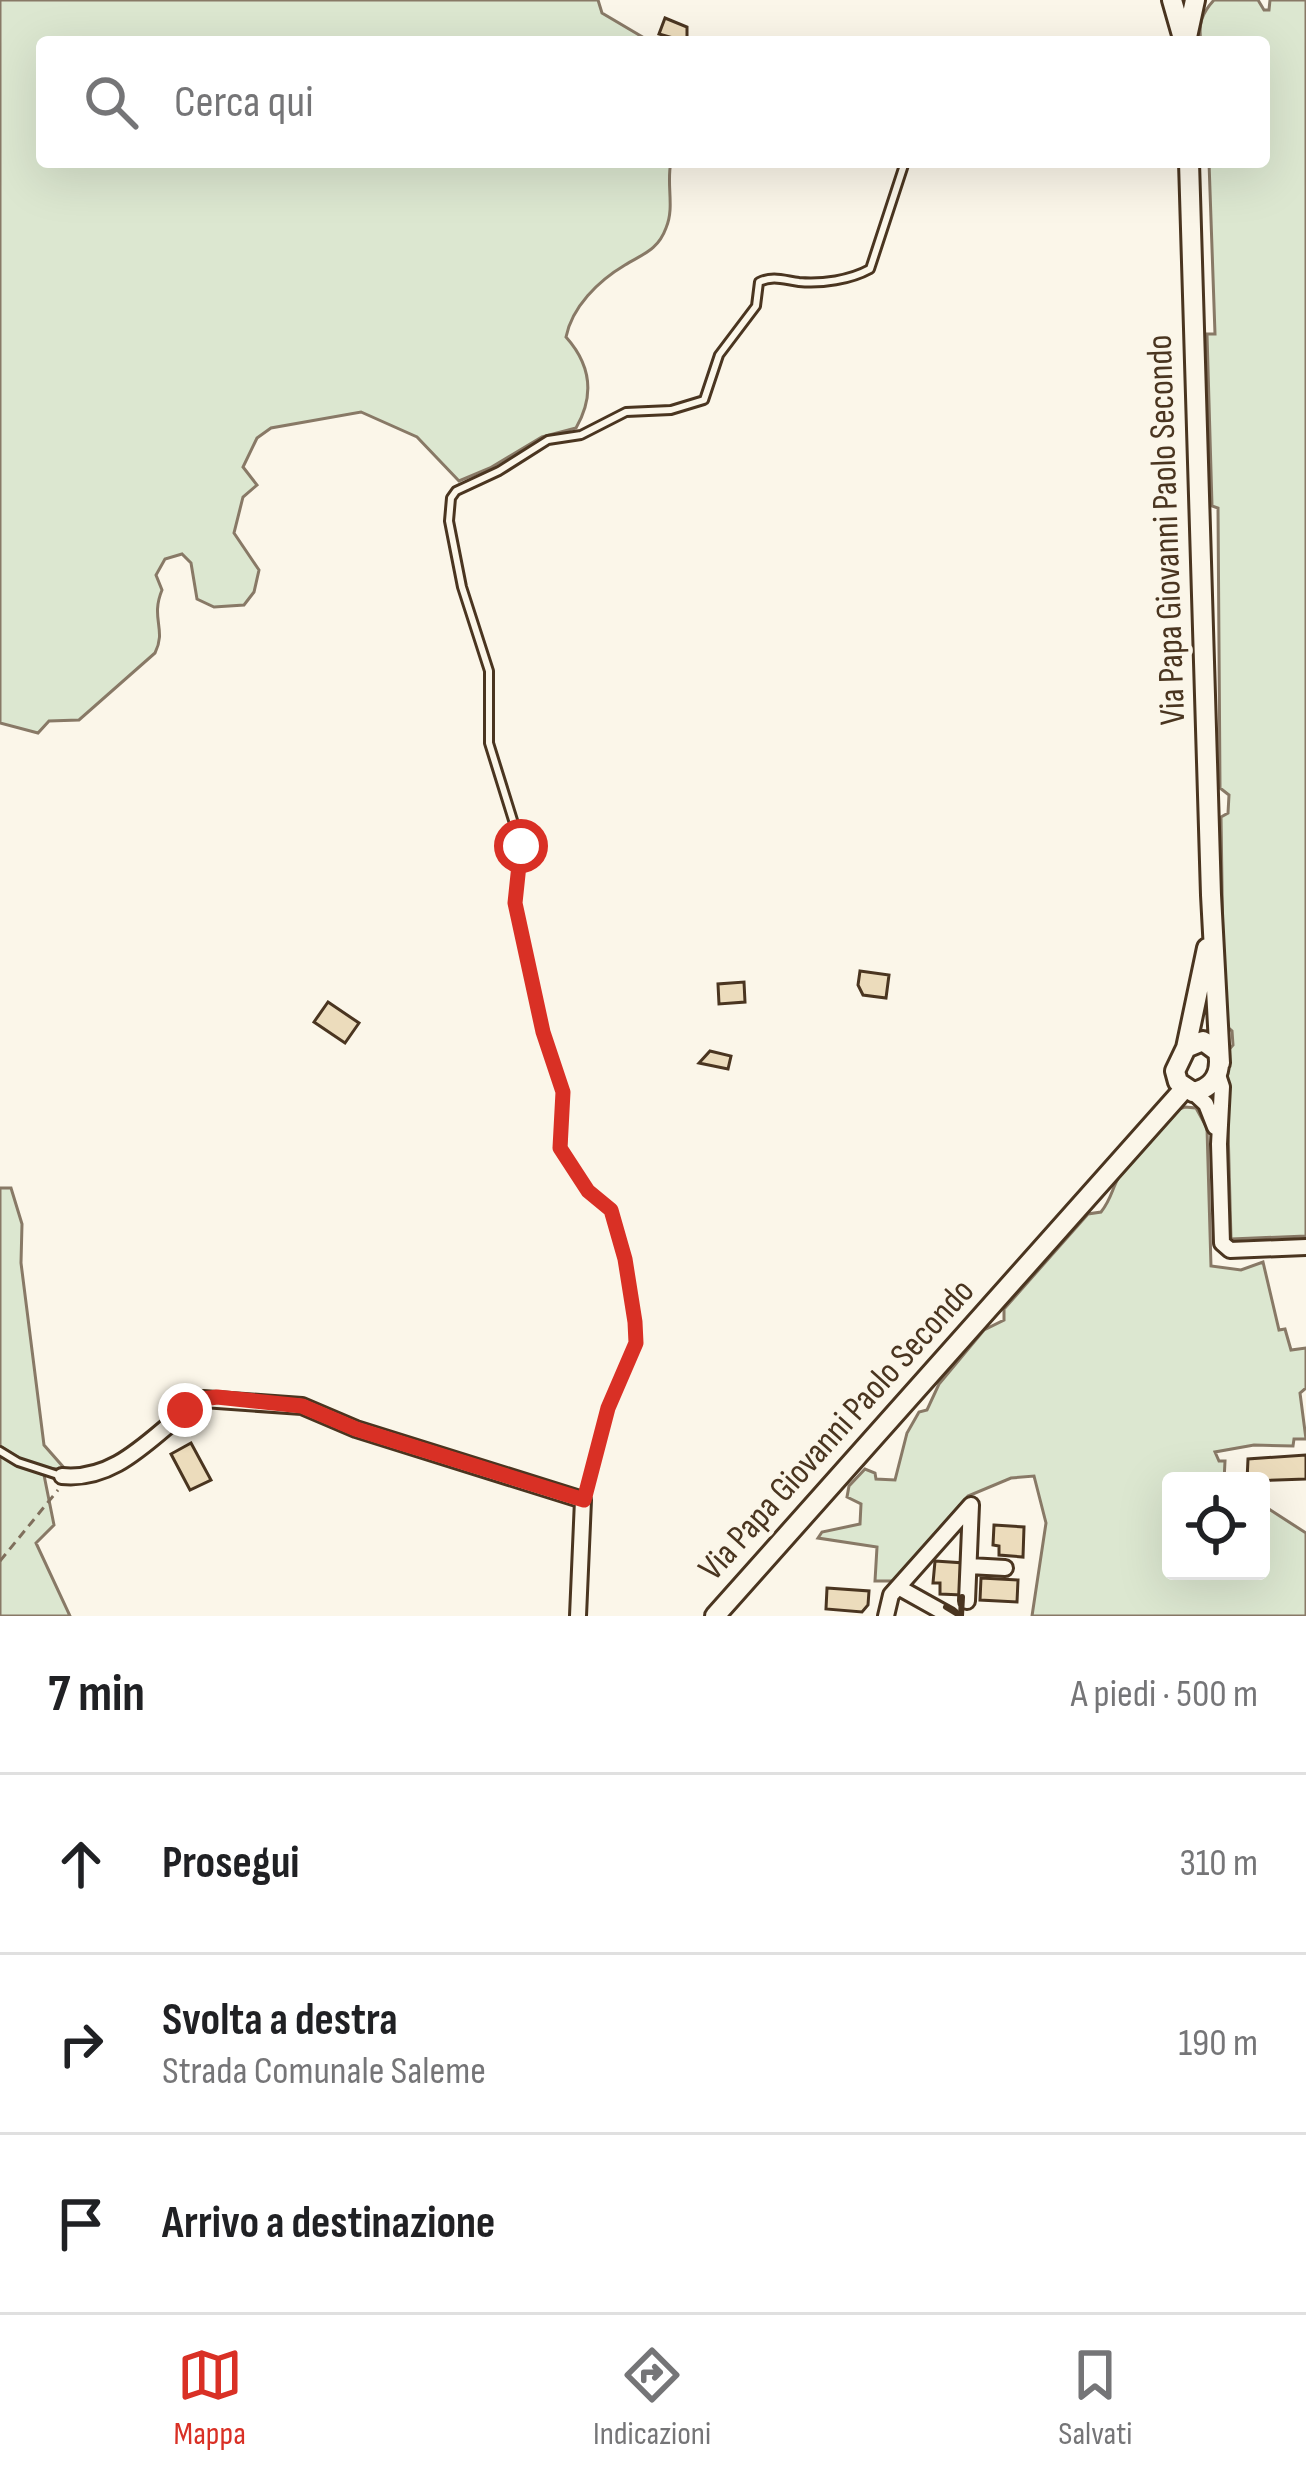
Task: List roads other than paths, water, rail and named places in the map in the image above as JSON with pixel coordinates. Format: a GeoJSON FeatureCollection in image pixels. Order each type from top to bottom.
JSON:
{"type":"FeatureCollection","features":[{"type":"Feature","properties":{"kind":"main road"},"geometry":{"type":"LineString","coordinates":[[1172,0],[1183,36]]}},
{"type":"Feature","properties":{"kind":"main road"},"geometry":{"type":"LineString","coordinates":[[1186,36],[1195,0]]}},
{"type":"Feature","properties":{"kind":"main road","name":"Via Papa Giovanni Paolo Secondo"},"geometry":{"type":"LineString","coordinates":[[715,1616],[1120,1164],[1184,1084],[1186,1048],[1206,959],[1211,896],[1189,168]]}},
{"type":"Feature","properties":{"kind":"main road"},"geometry":{"type":"LineString","coordinates":[[1184,1084],[1210,1086],[1219,1069],[1211,896]]}},
{"type":"Feature","properties":{"kind":"main road"},"geometry":{"type":"LineString","coordinates":[[1186,1048],[1204,1041],[1211,1044],[1219,1069]]}},
{"type":"Feature","properties":{"kind":"street"},"geometry":{"type":"LineString","coordinates":[[1219,1069],[1222,1243],[1229,1250],[1306,1247]]}},
{"type":"Feature","properties":{"kind":"street"},"geometry":{"type":"LineString","coordinates":[[1184,1084],[1213,1117],[1219,1144]]}},
{"type":"Feature","properties":{"kind":"street"},"geometry":{"type":"LineString","coordinates":[[62,1476],[79,1477],[124,1461],[203,1399],[302,1406],[356,1429],[584,1500],[578,1616]]}},
{"type":"Feature","properties":{"kind":"street"},"geometry":{"type":"LineString","coordinates":[[886,1616],[891,1595],[971,1505],[967,1600]]}},
{"type":"Feature","properties":{"kind":"street"},"geometry":{"type":"LineString","coordinates":[[969,1566],[1005,1568]]}},
{"type":"Feature","properties":{"kind":"street"},"geometry":{"type":"LineString","coordinates":[[898,1587],[950,1616]]}},
{"type":"Feature","properties":{"kind":"lane"},"geometry":{"type":"LineString","coordinates":[[584,1500],[608,1408],[636,1343],[635,1322],[611,1210],[588,1191],[560,1148],[563,1092],[543,1032],[515,903],[521,846],[489,743],[489,671],[462,587],[449,521],[451,498],[548,440],[581,434],[626,412],[671,410],[704,400],[714,365],[756,306],[759,282],[768,278],[846,279],[870,269],[903,168]]}},
{"type":"Feature","properties":{"kind":"lane"},"geometry":{"type":"LineString","coordinates":[[0,1451],[62,1476]]}}]}
